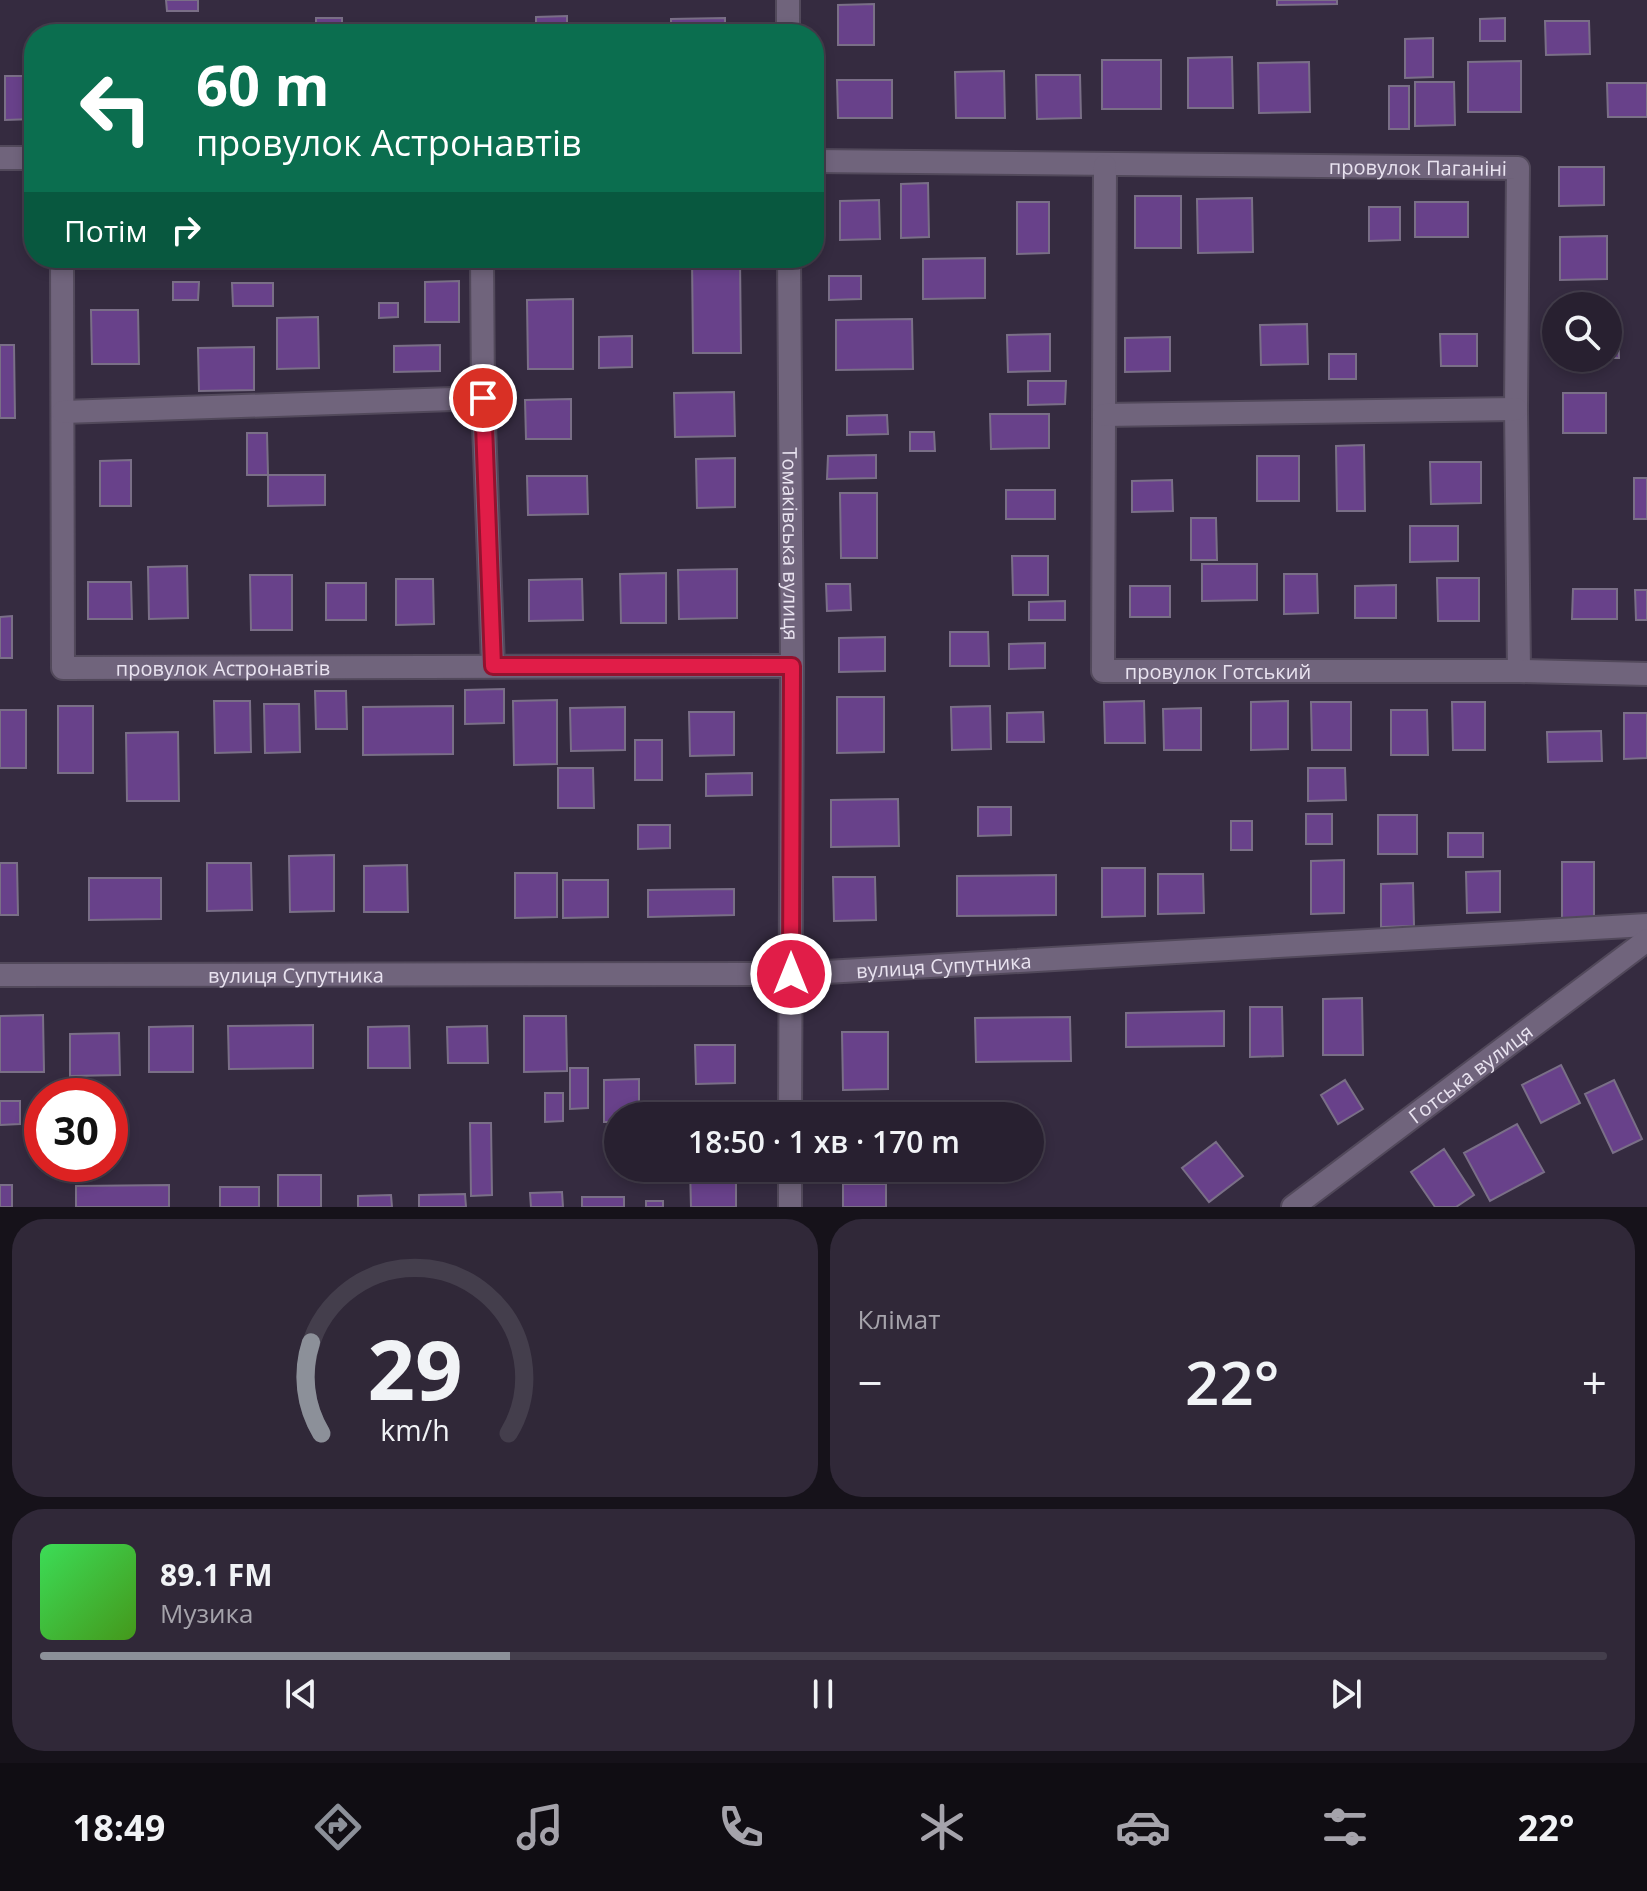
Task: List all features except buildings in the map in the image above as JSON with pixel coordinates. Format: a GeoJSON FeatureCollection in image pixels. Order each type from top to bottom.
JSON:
{"type":"FeatureCollection","features":[{"type":"Feature","properties":{"kind":"street"},"geometry":{"type":"LineString","coordinates":[[788,0],[788,24]]}},
{"type":"Feature","properties":{"kind":"street"},"geometry":{"type":"LineString","coordinates":[[0,158],[24,158]]}},
{"type":"Feature","properties":{"kind":"street","name":"провулок Паганіні"},"geometry":{"type":"LineString","coordinates":[[824,161],[1518,168],[1516,409],[1519,671]]}},
{"type":"Feature","properties":{"kind":"street","name":"провулок Готський"},"geometry":{"type":"LineString","coordinates":[[1105,166],[1103,671],[1647,674]]}},
{"type":"Feature","properties":{"kind":"street","name":"провулок Астронавтів"},"geometry":{"type":"LineString","coordinates":[[62,268],[63,668],[792,666]]}},
{"type":"Feature","properties":{"kind":"street"},"geometry":{"type":"LineString","coordinates":[[482,268],[483,398],[493,666]]}},
{"type":"Feature","properties":{"kind":"street","name":"Томаківська вулиця"},"geometry":{"type":"LineString","coordinates":[[789,268],[792,666],[790,1102]]}},
{"type":"Feature","properties":{"kind":"street"},"geometry":{"type":"LineString","coordinates":[[63,412],[483,398]]}},
{"type":"Feature","properties":{"kind":"street"},"geometry":{"type":"LineString","coordinates":[[1104,415],[1516,409]]}},
{"type":"Feature","properties":{"kind":"street","name":"вулиця Супутника"},"geometry":{"type":"LineString","coordinates":[[0,975],[791,974],[1647,925]]}},
{"type":"Feature","properties":{"kind":"street","name":"Готська вулиця"},"geometry":{"type":"LineString","coordinates":[[1293,1207],[1647,940]]}},
{"type":"Feature","properties":{"kind":"street"},"geometry":{"type":"LineString","coordinates":[[790,1182],[790,1207]]}},
{"type":"Feature","properties":{"kind":"route"},"geometry":{"type":"LineString","coordinates":[[483,398],[493,666],[792,666],[791,974]]}}]}
